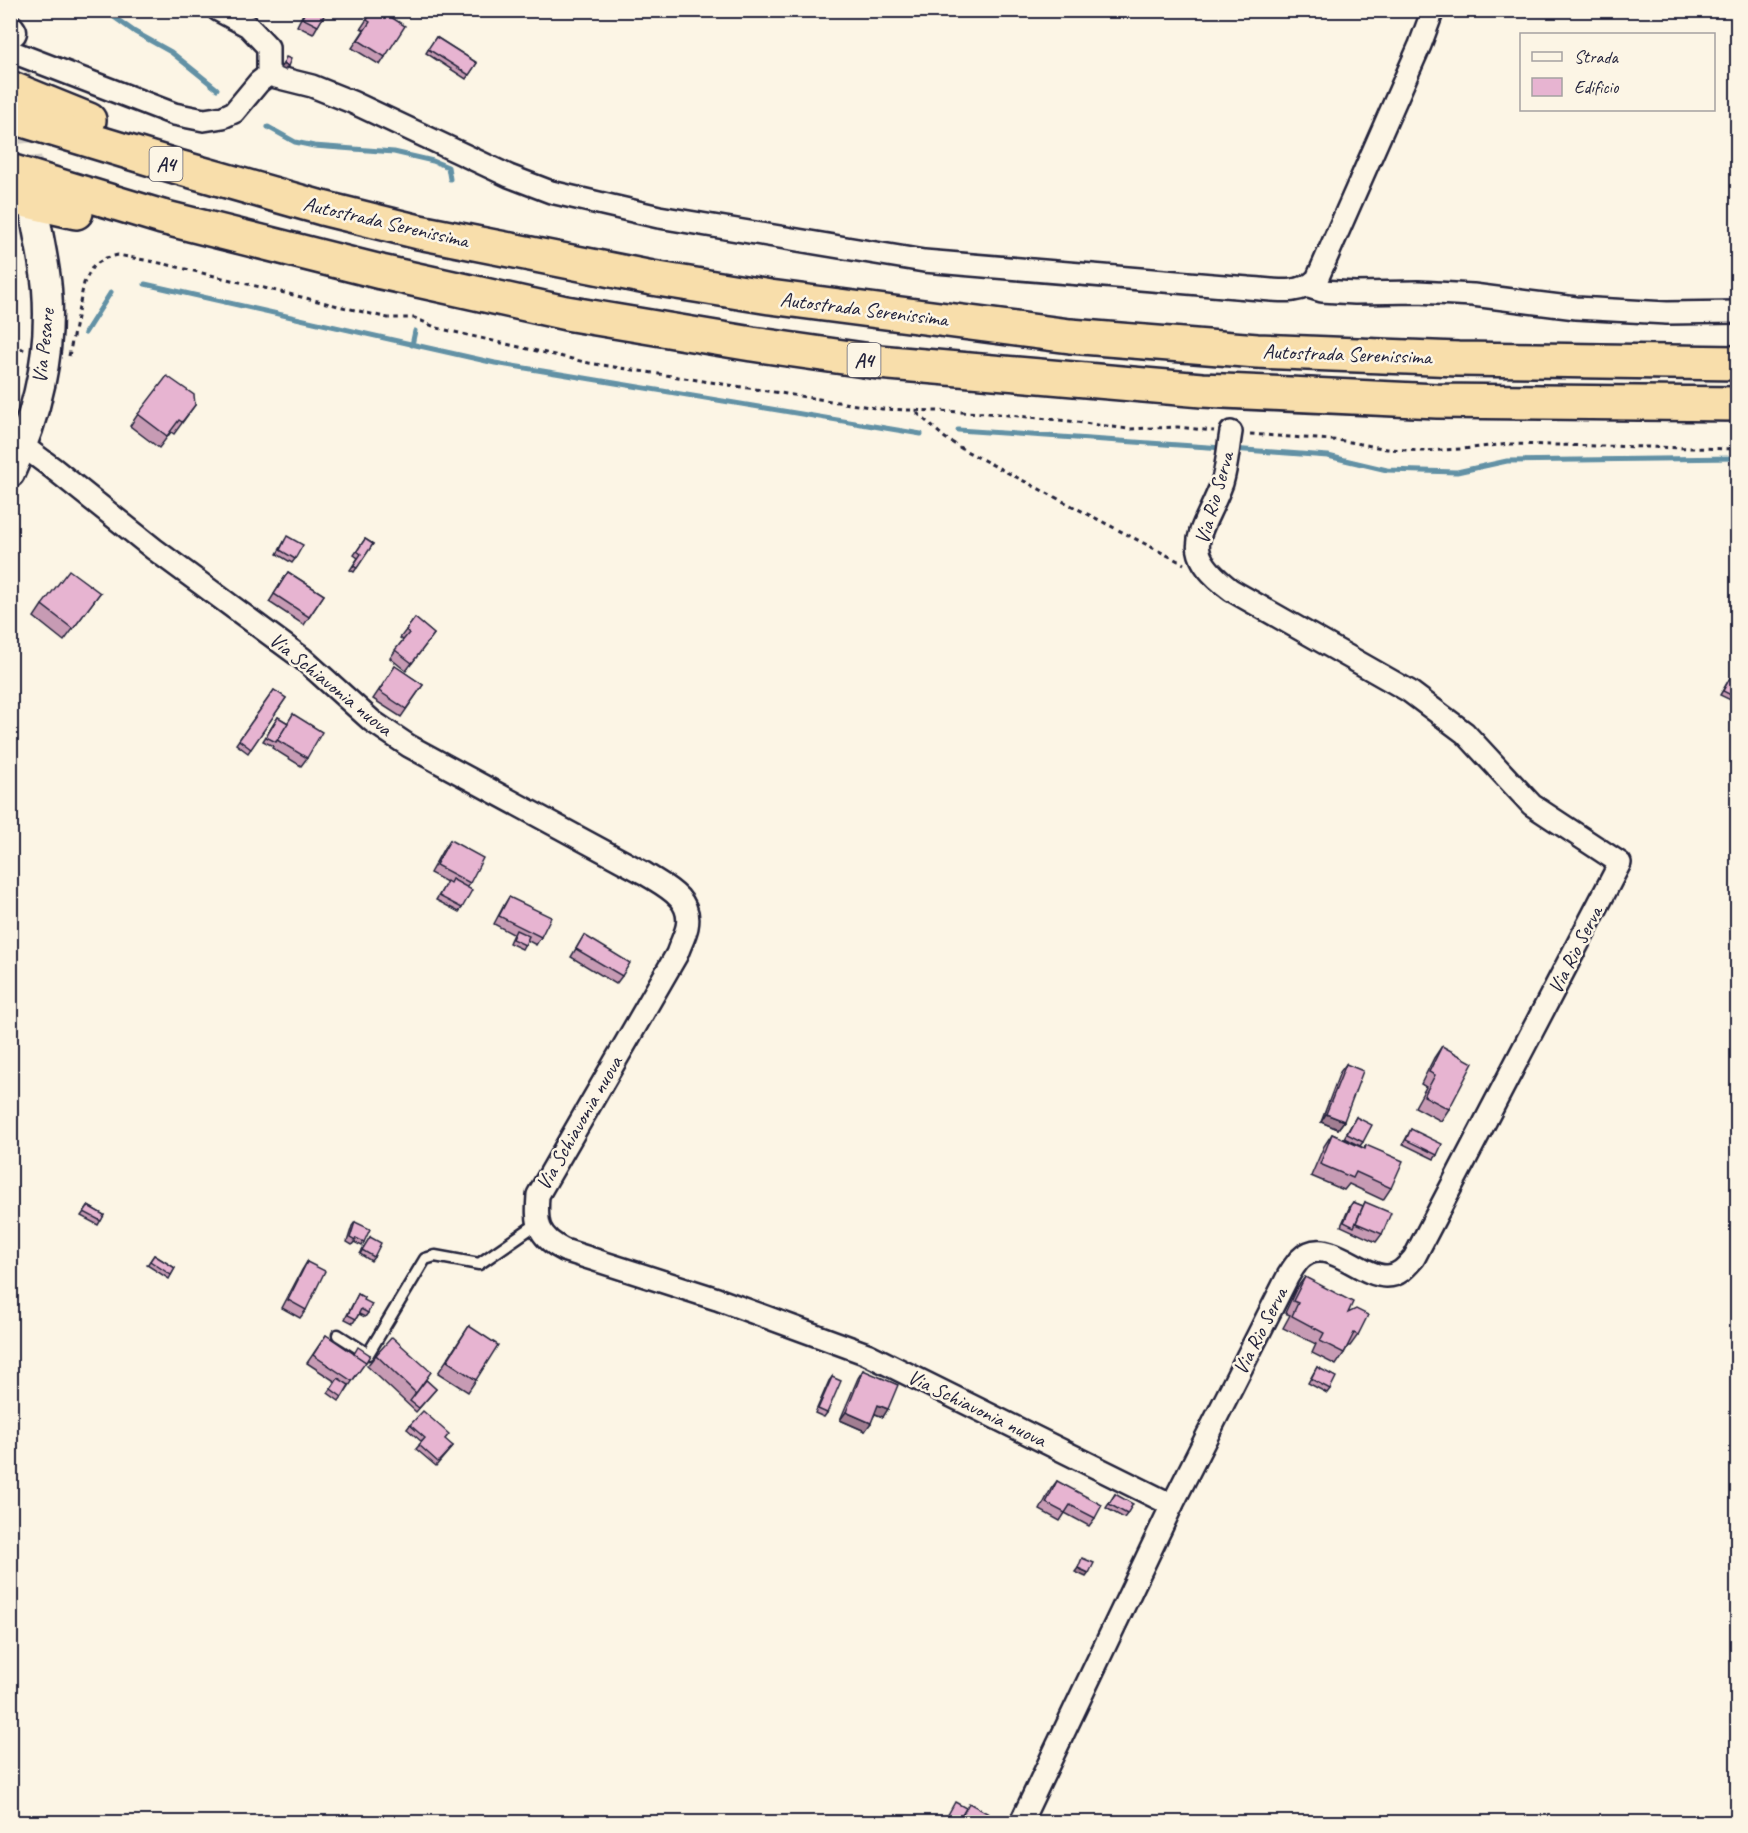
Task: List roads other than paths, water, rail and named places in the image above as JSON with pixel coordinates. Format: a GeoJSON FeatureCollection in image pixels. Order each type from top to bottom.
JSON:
{"type":"FeatureCollection","features":[{"type":"Feature","properties":{"kind":"highway"},"geometry":{"type":"LineString","coordinates":[[10,88],[141,140],[280,181],[322,208]]}},
{"type":"Feature","properties":{"kind":"highway","name":"Autostrada Serenissima"},"geometry":{"type":"LineString","coordinates":[[10,116],[178,168],[418,232],[652,278],[770,297],[1070,336],[1257,351],[1458,359],[1737,363]]}},
{"type":"Feature","properties":{"kind":"highway","name":"Autostrada Serenissima"},"geometry":{"type":"LineString","coordinates":[[10,171],[162,217],[381,272],[566,313],[878,362],[1225,392],[1437,401],[1737,404]]}},
{"type":"Feature","properties":{"kind":"highway"},"geometry":{"type":"LineString","coordinates":[[23,207],[308,269],[381,272]]}},
{"type":"Feature","properties":{"kind":"street"},"geometry":{"type":"LineString","coordinates":[[218,10],[248,26],[268,46],[268,75]]}},
{"type":"Feature","properties":{"kind":"street"},"geometry":{"type":"LineString","coordinates":[[268,75],[312,86],[352,102],[509,176],[551,192],[659,218],[924,261],[1300,290],[1309,287],[1317,279],[1420,45],[1433,10]]}},
{"type":"Feature","properties":{"kind":"street"},"geometry":{"type":"LineString","coordinates":[[11,37],[174,114],[204,120],[223,117],[234,112],[259,82],[268,75]]}},
{"type":"Feature","properties":{"kind":"street","name":"Via Pesare"},"geometry":{"type":"LineString","coordinates":[[10,473],[23,447],[35,408],[46,356],[48,328],[47,288],[23,207]]}},
{"type":"Feature","properties":{"kind":"street"},"geometry":{"type":"LineString","coordinates":[[1309,287],[1322,291],[1355,293],[1418,292],[1473,295],[1576,308],[1667,313],[1737,312]]}},
{"type":"Feature","properties":{"kind":"street","name":"Via Rio Serva"},"geometry":{"type":"LineString","coordinates":[[1172,1505],[1288,1276],[1300,1258],[1313,1252],[1332,1253],[1371,1273],[1388,1277],[1403,1271],[1414,1258],[1620,864],[1532,805],[1465,733],[1409,691],[1231,590],[1214,577],[1197,551],[1207,513],[1222,481],[1229,445]]}},
{"type":"Feature","properties":{"kind":"street","name":"Via Schiavonia nuova"},"geometry":{"type":"LineString","coordinates":[[23,447],[54,468],[154,549],[302,658],[372,721],[409,746],[677,893],[687,910],[687,927],[677,954],[538,1195],[536,1216],[541,1232],[549,1242],[564,1250],[717,1299],[867,1354],[1172,1505]]}},
{"type":"Feature","properties":{"kind":"street"},"geometry":{"type":"LineString","coordinates":[[1021,1822],[1172,1505]]}},
{"type":"Feature","properties":{"kind":"lane"},"geometry":{"type":"LineString","coordinates":[[338,1335],[368,1354],[425,1259],[435,1256],[480,1264],[538,1223]]}},
{"type":"Feature","properties":{"kind":"waterway"},"geometry":{"type":"LineString","coordinates":[[104,10],[135,32],[171,52],[217,89]]}},
{"type":"Feature","properties":{"kind":"waterway"},"geometry":{"type":"LineString","coordinates":[[268,127],[295,142],[314,146],[394,152],[433,161],[448,167],[450,179]]}},
{"type":"Feature","properties":{"kind":"waterway"},"geometry":{"type":"LineString","coordinates":[[145,284],[495,363],[921,434]]}},
{"type":"Feature","properties":{"kind":"waterway"},"geometry":{"type":"LineString","coordinates":[[85,333],[111,292]]}},
{"type":"Feature","properties":{"kind":"waterway"},"geometry":{"type":"LineString","coordinates":[[412,345],[415,331]]}},
{"type":"Feature","properties":{"kind":"waterway"},"geometry":{"type":"LineString","coordinates":[[958,430],[1223,448]]}},
{"type":"Feature","properties":{"kind":"waterway"},"geometry":{"type":"LineString","coordinates":[[1232,449],[1328,456],[1387,470],[1457,472],[1507,461],[1738,458]]}},
{"type":"Feature","properties":{"kind":"tunnel"},"geometry":{"type":"LineString","coordinates":[[12,32],[32,196]]}}]}
